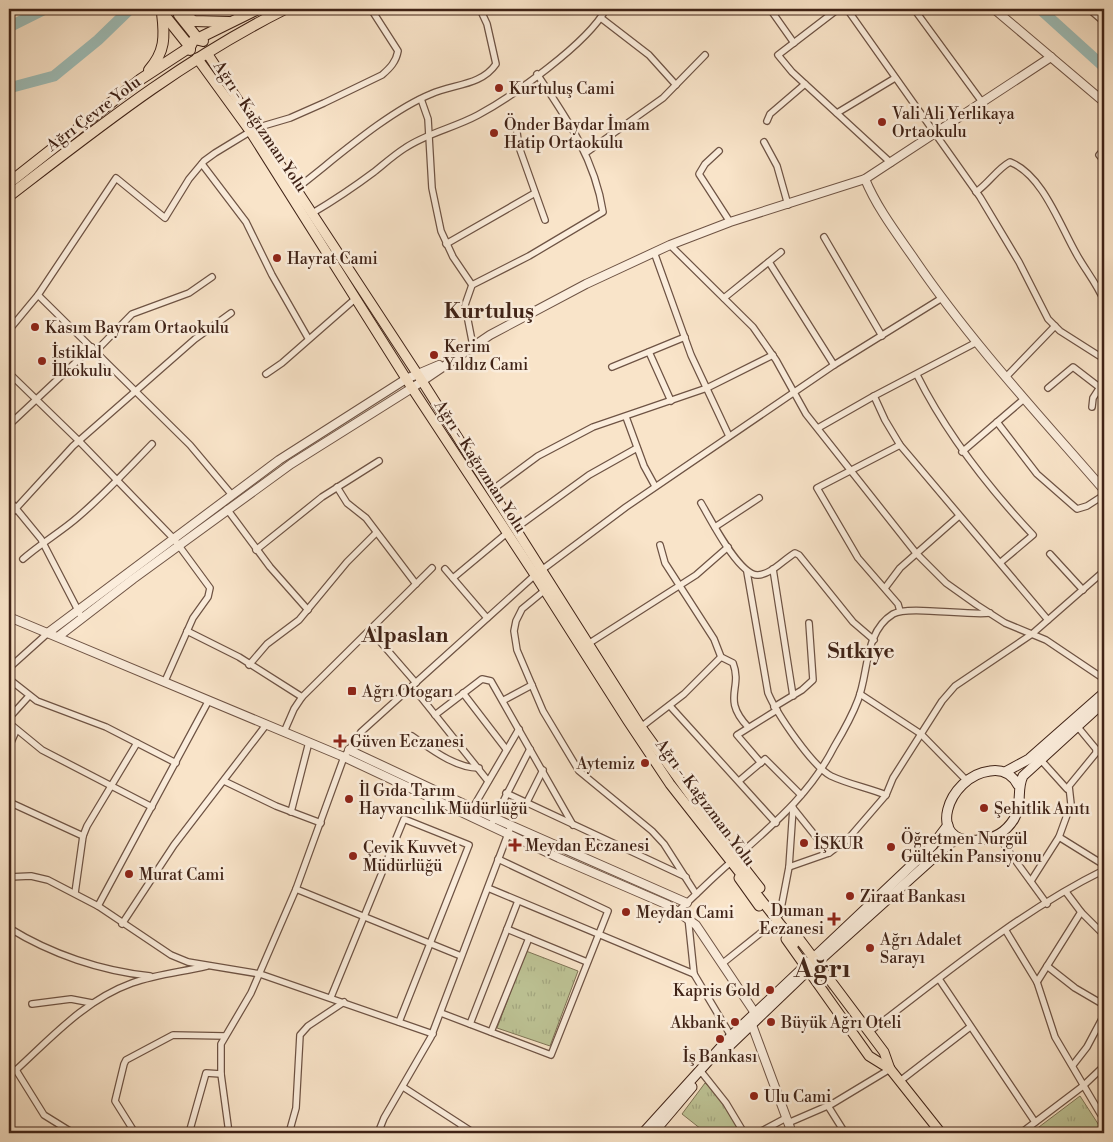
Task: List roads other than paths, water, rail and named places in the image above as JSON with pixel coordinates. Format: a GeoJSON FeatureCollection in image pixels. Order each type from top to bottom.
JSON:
{"type":"FeatureCollection","features":[{"type":"Feature","properties":{"kind":"highway"},"geometry":{"type":"LineString","coordinates":[[174,9],[194,21],[230,22]]}},
{"type":"Feature","properties":{"kind":"highway"},"geometry":{"type":"LineString","coordinates":[[174,9],[199,40],[206,44],[207,53]]}},
{"type":"Feature","properties":{"kind":"highway","name":"Ağrı Çevre Yolu"},"geometry":{"type":"LineString","coordinates":[[9,183],[141,79],[190,46],[193,41],[199,40],[230,22],[258,9]]}},
{"type":"Feature","properties":{"kind":"highway","name":"Ağrı Çevre Yolu"},"geometry":{"type":"LineString","coordinates":[[9,196],[148,90],[197,58],[203,57],[248,28],[285,9]]}},
{"type":"Feature","properties":{"kind":"highway"},"geometry":{"type":"LineString","coordinates":[[161,11],[190,46],[190,52],[197,58]]}},
{"type":"Feature","properties":{"kind":"highway"},"geometry":{"type":"LineString","coordinates":[[141,79],[161,55],[164,46],[161,11]]}},
{"type":"Feature","properties":{"kind":"main road","name":"Ağrı - Kağızman Yolu"},"geometry":{"type":"LineString","coordinates":[[207,53],[355,298],[507,533],[539,572],[641,727],[733,860],[795,942]]}},
{"type":"Feature","properties":{"kind":"main road","name":"Ağrı - Kağızman Yolu"},"geometry":{"type":"LineString","coordinates":[[197,58],[296,189],[420,378],[516,528],[539,572],[545,590],[670,784],[733,860]]}},
{"type":"Feature","properties":{"kind":"main road"},"geometry":{"type":"LineString","coordinates":[[959,838],[948,825],[946,815],[948,805],[966,780],[985,772],[1005,772],[1029,759],[1104,693]]}},
{"type":"Feature","properties":{"kind":"main road"},"geometry":{"type":"LineString","coordinates":[[1018,785],[1025,773],[1104,702]]}},
{"type":"Feature","properties":{"kind":"main road"},"geometry":{"type":"LineString","coordinates":[[814,961],[949,844],[959,838],[978,840],[998,836],[1015,818],[1021,802],[1018,785],[1005,772]]}},
{"type":"Feature","properties":{"kind":"main road"},"geometry":{"type":"LineString","coordinates":[[653,1133],[703,1074],[814,961],[932,846],[948,825]]}},
{"type":"Feature","properties":{"kind":"main road"},"geometry":{"type":"LineString","coordinates":[[733,860],[780,914],[869,1032],[884,1052],[890,1069]]}},
{"type":"Feature","properties":{"kind":"main road"},"geometry":{"type":"LineString","coordinates":[[733,860],[745,889],[773,923],[869,1056],[890,1069]]}},
{"type":"Feature","properties":{"kind":"main road"},"geometry":{"type":"LineString","coordinates":[[643,1133],[731,1036],[806,969]]}},
{"type":"Feature","properties":{"kind":"main road"},"geometry":{"type":"LineString","coordinates":[[830,990],[939,1131]]}},
{"type":"Feature","properties":{"kind":"street"},"geometry":{"type":"LineString","coordinates":[[9,330],[38,296],[116,178],[165,218],[189,179],[202,164],[253,130],[324,103],[382,75],[392,66],[398,51],[372,9]]}},
{"type":"Feature","properties":{"kind":"street"},"geometry":{"type":"LineString","coordinates":[[296,189],[397,113],[432,93],[477,80],[496,64],[487,24],[480,9]]}},
{"type":"Feature","properties":{"kind":"street"},"geometry":{"type":"LineString","coordinates":[[311,214],[342,196],[404,149],[430,134],[477,115],[537,74],[580,42],[602,18],[606,9]]}},
{"type":"Feature","properties":{"kind":"street"},"geometry":{"type":"LineString","coordinates":[[770,9],[794,43]]}},
{"type":"Feature","properties":{"kind":"street"},"geometry":{"type":"LineString","coordinates":[[838,9],[778,55],[805,84],[891,163]]}},
{"type":"Feature","properties":{"kind":"street"},"geometry":{"type":"LineString","coordinates":[[847,9],[976,192],[1019,262],[1042,310],[1055,326],[1104,358]]}},
{"type":"Feature","properties":{"kind":"street"},"geometry":{"type":"LineString","coordinates":[[914,9],[982,102]]}},
{"type":"Feature","properties":{"kind":"street"},"geometry":{"type":"LineString","coordinates":[[994,9],[1104,102]]}},
{"type":"Feature","properties":{"kind":"street"},"geometry":{"type":"LineString","coordinates":[[1089,9],[1104,22]]}},
{"type":"Feature","properties":{"kind":"street"},"geometry":{"type":"LineString","coordinates":[[602,18],[648,55],[676,85]]}},
{"type":"Feature","properties":{"kind":"street"},"geometry":{"type":"LineString","coordinates":[[586,152],[648,110],[705,55]]}},
{"type":"Feature","properties":{"kind":"street"},"geometry":{"type":"LineString","coordinates":[[177,542],[227,510],[291,464],[412,388],[420,378],[473,346],[586,284],[670,245],[730,222],[788,205],[864,179],[1051,57]]}},
{"type":"Feature","properties":{"kind":"street"},"geometry":{"type":"LineString","coordinates":[[473,346],[465,305],[472,285],[529,256],[603,212],[596,177],[586,152],[537,74]]}},
{"type":"Feature","properties":{"kind":"street"},"geometry":{"type":"LineString","coordinates":[[838,113],[895,78]]}},
{"type":"Feature","properties":{"kind":"street"},"geometry":{"type":"LineString","coordinates":[[767,121],[770,114],[805,84]]}},
{"type":"Feature","properties":{"kind":"street"},"geometry":{"type":"LineString","coordinates":[[421,99],[426,110],[430,134],[432,188],[441,230],[446,244],[472,285]]}},
{"type":"Feature","properties":{"kind":"street"},"geometry":{"type":"LineString","coordinates":[[516,125],[519,147],[545,220]]}},
{"type":"Feature","properties":{"kind":"street"},"geometry":{"type":"LineString","coordinates":[[764,142],[777,166],[788,205]]}},
{"type":"Feature","properties":{"kind":"street"},"geometry":{"type":"LineString","coordinates":[[1104,149],[1099,155],[1104,160]]}},
{"type":"Feature","properties":{"kind":"street"},"geometry":{"type":"LineString","coordinates":[[719,151],[705,164],[699,174],[730,222]]}},
{"type":"Feature","properties":{"kind":"street"},"geometry":{"type":"LineString","coordinates":[[976,192],[988,183],[1004,165],[1010,162],[1018,165],[1038,187],[1056,214],[1104,301]]}},
{"type":"Feature","properties":{"kind":"street"},"geometry":{"type":"LineString","coordinates":[[202,164],[246,222],[272,275],[308,338]]}},
{"type":"Feature","properties":{"kind":"street"},"geometry":{"type":"LineString","coordinates":[[864,179],[880,210],[942,298],[1024,399],[1104,490]]}},
{"type":"Feature","properties":{"kind":"street"},"geometry":{"type":"LineString","coordinates":[[446,244],[535,193]]}},
{"type":"Feature","properties":{"kind":"street"},"geometry":{"type":"LineString","coordinates":[[824,237],[882,336]]}},
{"type":"Feature","properties":{"kind":"street"},"geometry":{"type":"LineString","coordinates":[[670,245],[754,326],[773,355],[806,414],[916,553],[946,583],[990,613],[1005,623],[1046,640],[1104,679]]}},
{"type":"Feature","properties":{"kind":"street"},"geometry":{"type":"LineString","coordinates":[[654,252],[685,337],[729,436]]}},
{"type":"Feature","properties":{"kind":"street"},"geometry":{"type":"LineString","coordinates":[[724,298],[781,252]]}},
{"type":"Feature","properties":{"kind":"street"},"geometry":{"type":"LineString","coordinates":[[769,262],[834,365]]}},
{"type":"Feature","properties":{"kind":"street"},"geometry":{"type":"LineString","coordinates":[[9,425],[36,397],[94,349],[132,314],[189,293],[212,277]]}},
{"type":"Feature","properties":{"kind":"street"},"geometry":{"type":"LineString","coordinates":[[38,296],[190,445],[232,495]]}},
{"type":"Feature","properties":{"kind":"street"},"geometry":{"type":"LineString","coordinates":[[266,374],[282,363],[355,298]]}},
{"type":"Feature","properties":{"kind":"street"},"geometry":{"type":"LineString","coordinates":[[229,1133],[221,1074],[221,1044],[260,974],[296,889],[344,757],[361,732],[539,572],[655,486],[834,365],[942,298]]}},
{"type":"Feature","properties":{"kind":"street"},"geometry":{"type":"LineString","coordinates":[[9,516],[54,464],[195,339],[231,313]]}},
{"type":"Feature","properties":{"kind":"street"},"geometry":{"type":"LineString","coordinates":[[1006,377],[1055,326]]}},
{"type":"Feature","properties":{"kind":"street"},"geometry":{"type":"LineString","coordinates":[[612,367],[685,337]]}},
{"type":"Feature","properties":{"kind":"street"},"geometry":{"type":"LineString","coordinates":[[818,428],[874,396],[977,342]]}},
{"type":"Feature","properties":{"kind":"street"},"geometry":{"type":"LineString","coordinates":[[649,352],[671,401]]}},
{"type":"Feature","properties":{"kind":"street"},"geometry":{"type":"LineString","coordinates":[[492,490],[538,456],[563,442],[593,428],[707,388],[773,355]]}},
{"type":"Feature","properties":{"kind":"street"},"geometry":{"type":"LineString","coordinates":[[1048,388],[1073,367],[1099,387]]}},
{"type":"Feature","properties":{"kind":"street"},"geometry":{"type":"LineString","coordinates":[[9,373],[80,441],[177,542],[206,581],[210,591],[187,631],[165,681]]}},
{"type":"Feature","properties":{"kind":"street"},"geometry":{"type":"LineString","coordinates":[[916,375],[962,452],[997,497],[1033,535],[1001,562]]}},
{"type":"Feature","properties":{"kind":"street"},"geometry":{"type":"LineString","coordinates":[[9,668],[49,632],[81,614],[177,542],[232,495],[279,460],[406,379],[420,378]]}},
{"type":"Feature","properties":{"kind":"street"},"geometry":{"type":"LineString","coordinates":[[1092,407],[1093,398],[1104,381]]}},
{"type":"Feature","properties":{"kind":"street"},"geometry":{"type":"LineString","coordinates":[[874,396],[885,420],[900,445],[1001,562],[1048,620]]}},
{"type":"Feature","properties":{"kind":"street"},"geometry":{"type":"LineString","coordinates":[[962,452],[1024,399]]}},
{"type":"Feature","properties":{"kind":"street"},"geometry":{"type":"LineString","coordinates":[[626,416],[637,448],[655,486]]}},
{"type":"Feature","properties":{"kind":"street"},"geometry":{"type":"LineString","coordinates":[[997,422],[1037,474],[1077,509],[1087,506],[1104,496]]}},
{"type":"Feature","properties":{"kind":"street"},"geometry":{"type":"LineString","coordinates":[[23,559],[43,541],[74,521],[118,481],[152,444]]}},
{"type":"Feature","properties":{"kind":"street"},"geometry":{"type":"LineString","coordinates":[[900,445],[817,488],[858,558],[898,604],[900,611]]}},
{"type":"Feature","properties":{"kind":"street"},"geometry":{"type":"LineString","coordinates":[[516,528],[589,475],[637,448]]}},
{"type":"Feature","properties":{"kind":"street"},"geometry":{"type":"LineString","coordinates":[[256,550],[337,487],[379,461]]}},
{"type":"Feature","properties":{"kind":"street"},"geometry":{"type":"LineString","coordinates":[[337,487],[347,503],[366,518],[416,584]]}},
{"type":"Feature","properties":{"kind":"street"},"geometry":{"type":"LineString","coordinates":[[715,527],[759,498]]}},
{"type":"Feature","properties":{"kind":"street"},"geometry":{"type":"LineString","coordinates":[[9,500],[43,541],[81,614]]}},
{"type":"Feature","properties":{"kind":"street"},"geometry":{"type":"LineString","coordinates":[[701,503],[728,547],[747,572],[768,693],[775,709],[822,770],[838,779],[886,794]]}},
{"type":"Feature","properties":{"kind":"street"},"geometry":{"type":"LineString","coordinates":[[227,510],[256,550],[308,610]]}},
{"type":"Feature","properties":{"kind":"street"},"geometry":{"type":"LineString","coordinates":[[885,588],[916,553],[960,516]]}},
{"type":"Feature","properties":{"kind":"street"},"geometry":{"type":"LineString","coordinates":[[249,665],[266,644],[299,620],[347,562],[376,533]]}},
{"type":"Feature","properties":{"kind":"street"},"geometry":{"type":"LineString","coordinates":[[453,578],[507,533]]}},
{"type":"Feature","properties":{"kind":"street"},"geometry":{"type":"LineString","coordinates":[[660,545],[665,563],[714,639],[721,657],[733,662],[736,669],[734,703],[737,715],[748,727]]}},
{"type":"Feature","properties":{"kind":"street"},"geometry":{"type":"LineString","coordinates":[[588,644],[696,575],[728,547]]}},
{"type":"Feature","properties":{"kind":"street"},"geometry":{"type":"LineString","coordinates":[[1050,554],[1083,590]]}},
{"type":"Feature","properties":{"kind":"street"},"geometry":{"type":"LineString","coordinates":[[747,572],[757,575],[773,569],[791,555],[798,555],[853,622],[874,640]]}},
{"type":"Feature","properties":{"kind":"street"},"geometry":{"type":"LineString","coordinates":[[284,732],[294,709],[302,697],[432,568]]}},
{"type":"Feature","properties":{"kind":"street"},"geometry":{"type":"LineString","coordinates":[[445,569],[487,618]]}},
{"type":"Feature","properties":{"kind":"street"},"geometry":{"type":"LineString","coordinates":[[773,569],[793,696]]}},
{"type":"Feature","properties":{"kind":"street"},"geometry":{"type":"LineString","coordinates":[[788,866],[829,854],[848,839],[886,794],[893,778],[942,701],[955,686],[1032,634],[1104,571]]}},
{"type":"Feature","properties":{"kind":"street"},"geometry":{"type":"LineString","coordinates":[[545,590],[522,609],[516,621],[514,631],[517,650],[554,733],[579,772],[652,831],[664,844],[696,894]]}},
{"type":"Feature","properties":{"kind":"street"},"geometry":{"type":"LineString","coordinates":[[678,910],[793,808],[822,770],[860,694],[868,655],[884,622],[900,611],[976,615],[990,613]]}},
{"type":"Feature","properties":{"kind":"street"},"geometry":{"type":"LineString","coordinates":[[59,636],[81,614]]}},
{"type":"Feature","properties":{"kind":"street"},"geometry":{"type":"LineString","coordinates":[[9,616],[470,811]]}},
{"type":"Feature","properties":{"kind":"street"},"geometry":{"type":"LineString","coordinates":[[761,763],[737,735],[809,685],[814,675],[809,623]]}},
{"type":"Feature","properties":{"kind":"street"},"geometry":{"type":"LineString","coordinates":[[370,630],[488,781]]}},
{"type":"Feature","properties":{"kind":"street"},"geometry":{"type":"LineString","coordinates":[[187,631],[239,656],[249,665],[302,697]]}},
{"type":"Feature","properties":{"kind":"street"},"geometry":{"type":"LineString","coordinates":[[641,727],[670,706],[721,657]]}},
{"type":"Feature","properties":{"kind":"street"},"geometry":{"type":"LineString","coordinates":[[435,715],[485,678],[491,681],[504,700],[573,825]]}},
{"type":"Feature","properties":{"kind":"street"},"geometry":{"type":"LineString","coordinates":[[9,679],[29,696],[106,727],[176,763]]}},
{"type":"Feature","properties":{"kind":"street"},"geometry":{"type":"LineString","coordinates":[[504,700],[532,685]]}},
{"type":"Feature","properties":{"kind":"street"},"geometry":{"type":"LineString","coordinates":[[463,693],[506,749]]}},
{"type":"Feature","properties":{"kind":"street"},"geometry":{"type":"LineString","coordinates":[[860,694],[921,734],[966,780]]}},
{"type":"Feature","properties":{"kind":"street"},"geometry":{"type":"LineString","coordinates":[[9,718],[29,696]]}},
{"type":"Feature","properties":{"kind":"street"},"geometry":{"type":"LineString","coordinates":[[98,906],[209,700]]}},
{"type":"Feature","properties":{"kind":"street"},"geometry":{"type":"LineString","coordinates":[[670,706],[776,823]]}},
{"type":"Feature","properties":{"kind":"street"},"geometry":{"type":"LineString","coordinates":[[9,723],[16,731],[42,750],[152,807]]}},
{"type":"Feature","properties":{"kind":"street"},"geometry":{"type":"LineString","coordinates":[[122,924],[174,845],[266,724]]}},
{"type":"Feature","properties":{"kind":"street"},"geometry":{"type":"LineString","coordinates":[[1067,790],[1096,753],[1096,749],[1077,726]]}},
{"type":"Feature","properties":{"kind":"street"},"geometry":{"type":"LineString","coordinates":[[470,811],[519,729]]}},
{"type":"Feature","properties":{"kind":"street"},"geometry":{"type":"LineString","coordinates":[[9,747],[16,731]]}},
{"type":"Feature","properties":{"kind":"street"},"geometry":{"type":"LineString","coordinates":[[412,736],[445,757],[469,768],[479,768]]}},
{"type":"Feature","properties":{"kind":"street"},"geometry":{"type":"LineString","coordinates":[[291,812],[309,742]]}},
{"type":"Feature","properties":{"kind":"street"},"geometry":{"type":"LineString","coordinates":[[74,893],[83,836],[137,743]]}},
{"type":"Feature","properties":{"kind":"street"},"geometry":{"type":"LineString","coordinates":[[493,822],[506,793],[530,749]]}},
{"type":"Feature","properties":{"kind":"street"},"geometry":{"type":"LineString","coordinates":[[349,750],[493,822],[687,903]]}},
{"type":"Feature","properties":{"kind":"street"},"geometry":{"type":"LineString","coordinates":[[739,782],[765,759],[801,796]]}},
{"type":"Feature","properties":{"kind":"street"},"geometry":{"type":"LineString","coordinates":[[1031,882],[1059,837],[1071,804],[1067,790],[1040,759]]}},
{"type":"Feature","properties":{"kind":"street"},"geometry":{"type":"LineString","coordinates":[[526,802],[543,770]]}},
{"type":"Feature","properties":{"kind":"street"},"geometry":{"type":"LineString","coordinates":[[224,781],[291,812],[321,823]]}},
{"type":"Feature","properties":{"kind":"street"},"geometry":{"type":"LineString","coordinates":[[506,793],[686,876]]}},
{"type":"Feature","properties":{"kind":"street"},"geometry":{"type":"LineString","coordinates":[[9,802],[83,836]]}},
{"type":"Feature","properties":{"kind":"street"},"geometry":{"type":"LineString","coordinates":[[793,808],[829,854]]}},
{"type":"Feature","properties":{"kind":"street"},"geometry":{"type":"LineString","coordinates":[[780,914],[788,866],[793,808]]}},
{"type":"Feature","properties":{"kind":"street"},"geometry":{"type":"LineString","coordinates":[[331,997],[404,820],[469,845],[400,1022]]}},
{"type":"Feature","properties":{"kind":"street"},"geometry":{"type":"LineString","coordinates":[[378,1133],[384,1118],[433,1034],[510,829]]}},
{"type":"Feature","properties":{"kind":"street"},"geometry":{"type":"LineString","coordinates":[[510,829],[678,910],[688,917],[706,937],[755,1013]]}},
{"type":"Feature","properties":{"kind":"street"},"geometry":{"type":"LineString","coordinates":[[998,836],[1047,904]]}},
{"type":"Feature","properties":{"kind":"street"},"geometry":{"type":"LineString","coordinates":[[1059,837],[1104,864]]}},
{"type":"Feature","properties":{"kind":"street"},"geometry":{"type":"LineString","coordinates":[[441,1013],[551,1054],[608,911],[498,859]]}},
{"type":"Feature","properties":{"kind":"street"},"geometry":{"type":"LineString","coordinates":[[869,1032],[1006,931],[1104,870]]}},
{"type":"Feature","properties":{"kind":"street"},"geometry":{"type":"LineString","coordinates":[[9,877],[31,876],[48,880],[98,906],[122,924],[171,955],[188,962],[260,974],[331,997],[433,1034]]}},
{"type":"Feature","properties":{"kind":"street"},"geometry":{"type":"LineString","coordinates":[[488,888],[694,974]]}},
{"type":"Feature","properties":{"kind":"street"},"geometry":{"type":"LineString","coordinates":[[296,889],[461,956]]}},
{"type":"Feature","properties":{"kind":"street"},"geometry":{"type":"LineString","coordinates":[[1066,892],[1081,912],[1104,935]]}},
{"type":"Feature","properties":{"kind":"street"},"geometry":{"type":"LineString","coordinates":[[470,1024],[518,901]]}},
{"type":"Feature","properties":{"kind":"street"},"geometry":{"type":"LineString","coordinates":[[1037,982],[1081,912]]}},
{"type":"Feature","properties":{"kind":"street"},"geometry":{"type":"LineString","coordinates":[[688,917],[694,974],[731,1036]]}},
{"type":"Feature","properties":{"kind":"street"},"geometry":{"type":"LineString","coordinates":[[723,964],[773,923]]}},
{"type":"Feature","properties":{"kind":"street"},"geometry":{"type":"LineString","coordinates":[[9,928],[52,950],[89,964],[155,977]]}},
{"type":"Feature","properties":{"kind":"street"},"geometry":{"type":"LineString","coordinates":[[507,929],[587,962]]}},
{"type":"Feature","properties":{"kind":"street"},"geometry":{"type":"LineString","coordinates":[[1006,931],[1037,982],[1052,1031],[1104,1120]]}},
{"type":"Feature","properties":{"kind":"street"},"geometry":{"type":"LineString","coordinates":[[491,1032],[528,938]]}},
{"type":"Feature","properties":{"kind":"street"},"geometry":{"type":"LineString","coordinates":[[9,1071],[16,1070],[64,1025],[92,1003],[131,984],[210,965]]}},
{"type":"Feature","properties":{"kind":"street"},"geometry":{"type":"LineString","coordinates":[[1047,966],[1075,988],[1104,1005]]}},
{"type":"Feature","properties":{"kind":"street"},"geometry":{"type":"LineString","coordinates":[[939,979],[1035,1122]]}},
{"type":"Feature","properties":{"kind":"street"},"geometry":{"type":"LineString","coordinates":[[32,1004],[71,999],[92,1003]]}},
{"type":"Feature","properties":{"kind":"street"},"geometry":{"type":"LineString","coordinates":[[289,1133],[296,1108],[298,1049],[301,1031],[344,1002]]}},
{"type":"Feature","properties":{"kind":"street"},"geometry":{"type":"LineString","coordinates":[[1073,1065],[1087,1047],[1104,1015]]}},
{"type":"Feature","properties":{"kind":"street"},"geometry":{"type":"LineString","coordinates":[[752,1025],[792,1133]]}},
{"type":"Feature","properties":{"kind":"street"},"geometry":{"type":"LineString","coordinates":[[900,1081],[970,1027]]}},
{"type":"Feature","properties":{"kind":"street"},"geometry":{"type":"LineString","coordinates":[[135,1133],[115,1101],[126,1060],[173,1035],[225,1036]]}},
{"type":"Feature","properties":{"kind":"street"},"geometry":{"type":"LineString","coordinates":[[1021,1133],[1083,1086],[1104,1066]]}},
{"type":"Feature","properties":{"kind":"street"},"geometry":{"type":"LineString","coordinates":[[758,1133],[828,1106],[890,1069]]}},
{"type":"Feature","properties":{"kind":"street"},"geometry":{"type":"LineString","coordinates":[[16,1070],[44,1115],[73,1133]]}},
{"type":"Feature","properties":{"kind":"street"},"geometry":{"type":"LineString","coordinates":[[189,1133],[206,1073],[221,1074]]}},
{"type":"Feature","properties":{"kind":"street"},"geometry":{"type":"LineString","coordinates":[[703,1074],[726,1103],[744,1133]]}},
{"type":"Feature","properties":{"kind":"street"},"geometry":{"type":"LineString","coordinates":[[403,1087],[474,1133]]}},
{"type":"Feature","properties":{"kind":"street"},"geometry":{"type":"LineString","coordinates":[[828,1106],[845,1133]]}},
{"type":"Feature","properties":{"kind":"street"},"geometry":{"type":"LineString","coordinates":[[458,1133],[462,1126]]}},
{"type":"Feature","properties":{"kind":"street"},"geometry":{"type":"LineString","coordinates":[[928,1133],[939,1131]]}},
{"type":"Feature","properties":{"kind":"waterway"},"geometry":{"type":"LineString","coordinates":[[9,27],[45,9]]}},
{"type":"Feature","properties":{"kind":"waterway"},"geometry":{"type":"LineString","coordinates":[[9,88],[54,76],[98,40],[130,9]]}},
{"type":"Feature","properties":{"kind":"waterway"},"geometry":{"type":"LineString","coordinates":[[1040,9],[1104,67]]}},
{"type":"Feature","properties":{"kind":"tunnel"},"geometry":{"type":"LineString","coordinates":[[795,943],[830,990]]}},
{"type":"Feature","properties":{"kind":"place","name":"Kurtuluş Cami"},"geometry":{"type":"Point","coordinates":[499,88]}},
{"type":"Feature","properties":{"kind":"place","name":"Vali Ali Yerlikaya Ortaokulu"},"geometry":{"type":"Point","coordinates":[882,122]}},
{"type":"Feature","properties":{"kind":"place","name":"Önder Baydar İmam Hatip Ortaokulu"},"geometry":{"type":"Point","coordinates":[494,133]}},
{"type":"Feature","properties":{"kind":"place","name":"Hayrat Cami"},"geometry":{"type":"Point","coordinates":[277,258]}},
{"type":"Feature","properties":{"kind":"place","name":"Kasım Bayram Ortaokulu"},"geometry":{"type":"Point","coordinates":[35,327]}},
{"type":"Feature","properties":{"kind":"place","name":"Kerim Yıldız Cami"},"geometry":{"type":"Point","coordinates":[434,355]}},
{"type":"Feature","properties":{"kind":"place","name":"İstiklal İlkokulu"},"geometry":{"type":"Point","coordinates":[42,361]}},
{"type":"Feature","properties":{"kind":"place","name":"Ağrı Otogarı"},"geometry":{"type":"Point","coordinates":[352,691]}},
{"type":"Feature","properties":{"kind":"place","name":"Güven Eczanesi"},"geometry":{"type":"Point","coordinates":[340,741]}},
{"type":"Feature","properties":{"kind":"place","name":"Aytemiz"},"geometry":{"type":"Point","coordinates":[645,763]}},
{"type":"Feature","properties":{"kind":"place","name":"İl Gıda Tarım Hayvancılık Müdürlüğü"},"geometry":{"type":"Point","coordinates":[349,799]}},
{"type":"Feature","properties":{"kind":"place","name":"Şehitlik Anıtı"},"geometry":{"type":"Point","coordinates":[984,808]}},
{"type":"Feature","properties":{"kind":"place","name":"İŞKUR"},"geometry":{"type":"Point","coordinates":[804,843]}},
{"type":"Feature","properties":{"kind":"place","name":"Meydan Eczanesi"},"geometry":{"type":"Point","coordinates":[515,845]}},
{"type":"Feature","properties":{"kind":"place","name":"Öğretmen Nurgül Gültekin Pansiyonu"},"geometry":{"type":"Point","coordinates":[891,847]}},
{"type":"Feature","properties":{"kind":"place","name":"Çevik Kuvvet Müdürlüğü"},"geometry":{"type":"Point","coordinates":[353,856]}},
{"type":"Feature","properties":{"kind":"place","name":"Murat Cami"},"geometry":{"type":"Point","coordinates":[129,874]}},
{"type":"Feature","properties":{"kind":"place","name":"Ziraat Bankası"},"geometry":{"type":"Point","coordinates":[850,896]}},
{"type":"Feature","properties":{"kind":"place","name":"Meydan Cami"},"geometry":{"type":"Point","coordinates":[626,912]}},
{"type":"Feature","properties":{"kind":"place","name":"Duman Eczanesi"},"geometry":{"type":"Point","coordinates":[834,919]}},
{"type":"Feature","properties":{"kind":"place","name":"Ağrı Adalet Sarayı"},"geometry":{"type":"Point","coordinates":[870,948]}},
{"type":"Feature","properties":{"kind":"place","name":"Kapris Gold"},"geometry":{"type":"Point","coordinates":[770,990]}},
{"type":"Feature","properties":{"kind":"place","name":"Akbank"},"geometry":{"type":"Point","coordinates":[735,1022]}},
{"type":"Feature","properties":{"kind":"place","name":"Büyük Ağrı Oteli"},"geometry":{"type":"Point","coordinates":[771,1022]}},
{"type":"Feature","properties":{"kind":"place","name":"İş Bankası"},"geometry":{"type":"Point","coordinates":[720,1039]}},
{"type":"Feature","properties":{"kind":"place","name":"Ulu Cami"},"geometry":{"type":"Point","coordinates":[754,1096]}},
{"type":"Feature","properties":{"kind":"district","name":"Kurtuluş"},"geometry":{"type":"Point","coordinates":[489,311]}},
{"type":"Feature","properties":{"kind":"district","name":"Alpaslan"},"geometry":{"type":"Point","coordinates":[405,635]}},
{"type":"Feature","properties":{"kind":"district","name":"Sıtkıye"},"geometry":{"type":"Point","coordinates":[861,651]}},
{"type":"Feature","properties":{"kind":"district","name":"Ağrı"},"geometry":{"type":"Point","coordinates":[822,968]}}]}
